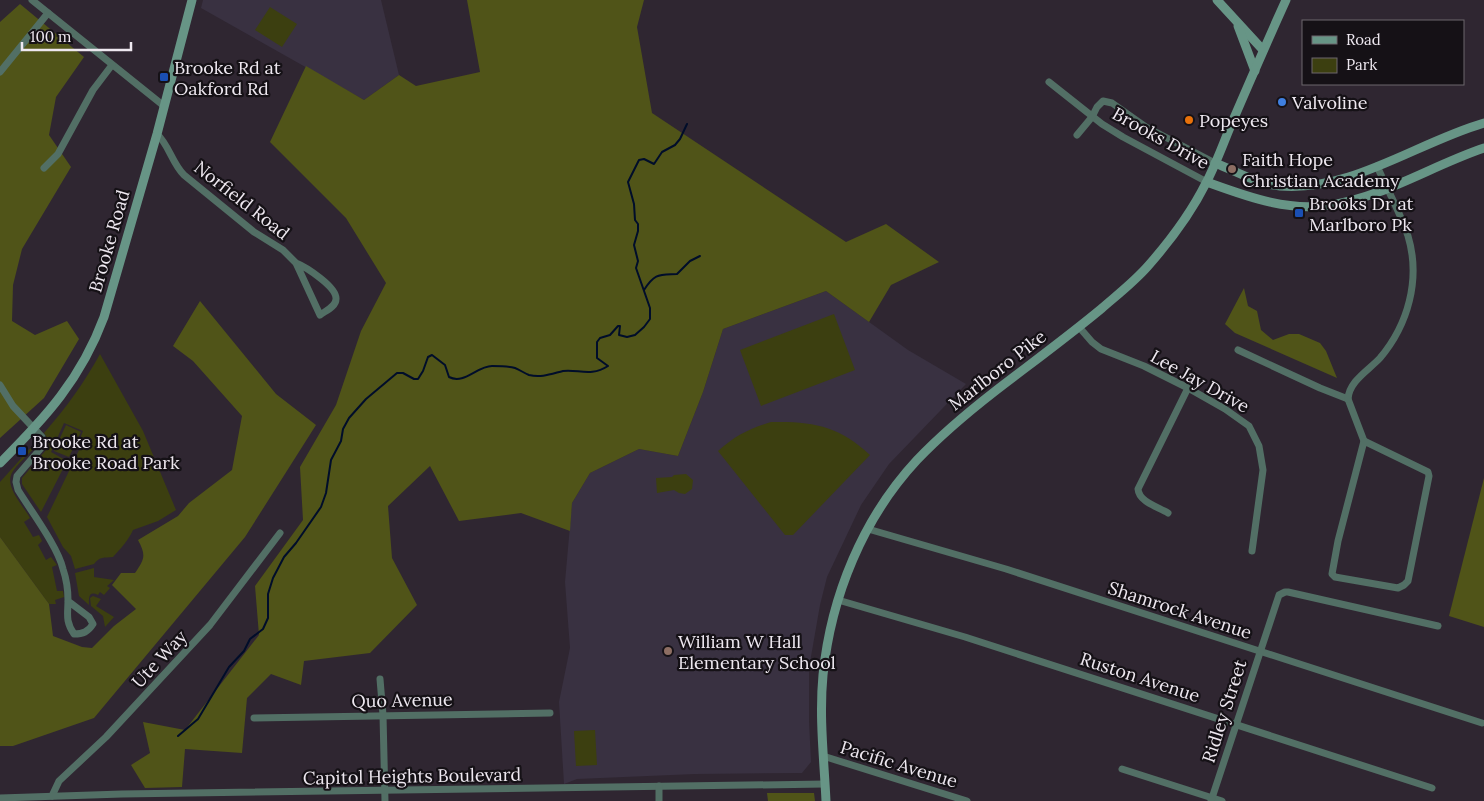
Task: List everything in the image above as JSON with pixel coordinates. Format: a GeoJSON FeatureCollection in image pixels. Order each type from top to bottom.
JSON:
{"type":"FeatureCollection","features":[{"type":"Feature","properties":{"kind":"street"},"geometry":{"type":"LineString","coordinates":[[32,0],[164,106]]}},
{"type":"Feature","properties":{"kind":"street","name":"Brooke Road"},"geometry":{"type":"LineString","coordinates":[[0,463],[34,429],[70,384],[80,370],[95,340],[104,317],[157,134],[192,0]]}},
{"type":"Feature","properties":{"kind":"street"},"geometry":{"type":"LineString","coordinates":[[1217,0],[1263,50]]}},
{"type":"Feature","properties":{"kind":"street","name":"Marlboro Pike"},"geometry":{"type":"LineString","coordinates":[[826,801],[823,756],[823,675],[838,600],[853,560],[868,529],[910,468],[946,431],[1129,286],[1180,225],[1207,182],[1286,0]]}},
{"type":"Feature","properties":{"kind":"street"},"geometry":{"type":"LineString","coordinates":[[0,72],[48,12]]}},
{"type":"Feature","properties":{"kind":"street"},"geometry":{"type":"LineString","coordinates":[[1235,19],[1255,71]]}},
{"type":"Feature","properties":{"kind":"street"},"geometry":{"type":"LineString","coordinates":[[44,168],[58,154],[93,90],[112,64]]}},
{"type":"Feature","properties":{"kind":"street"},"geometry":{"type":"LineString","coordinates":[[1049,82],[1092,117],[1077,136]]}},
{"type":"Feature","properties":{"kind":"street","name":"Brooks Drive"},"geometry":{"type":"LineString","coordinates":[[1484,123],[1342,178],[1310,184],[1279,186],[1262,182],[1214,163],[1146,126],[1112,103],[1103,101],[1092,117],[1123,138],[1207,182],[1255,199],[1292,206],[1328,206],[1359,198],[1484,148]]}},
{"type":"Feature","properties":{"kind":"street","name":"Norfield Road"},"geometry":{"type":"LineString","coordinates":[[157,134],[163,141],[176,166],[184,175],[254,232],[283,250],[296,263],[320,315],[334,305],[336,300],[335,294],[327,284],[305,267],[296,263]]}},
{"type":"Feature","properties":{"kind":"street"},"geometry":{"type":"LineString","coordinates":[[1364,441],[1428,472],[1429,478],[1407,582],[1402,587],[1396,588],[1335,577],[1332,572],[1338,541],[1364,441],[1348,399],[1349,392],[1393,340],[1412,294],[1413,272],[1406,230],[1377,166]]}},
{"type":"Feature","properties":{"kind":"street","name":"Lee Jay Drive"},"geometry":{"type":"LineString","coordinates":[[1079,327],[1092,342],[1105,351],[1144,366],[1188,388],[1243,420],[1252,430],[1261,451],[1263,470],[1252,551]]}},
{"type":"Feature","properties":{"kind":"street"},"geometry":{"type":"LineString","coordinates":[[1238,350],[1348,399]]}},
{"type":"Feature","properties":{"kind":"street"},"geometry":{"type":"LineString","coordinates":[[0,385],[12,406],[42,437],[42,447],[17,476],[16,482],[18,490],[58,554],[63,568],[68,601],[66,611],[69,627],[74,634],[81,634],[89,629],[92,624],[88,617],[68,601]]}},
{"type":"Feature","properties":{"kind":"street"},"geometry":{"type":"LineString","coordinates":[[1168,513],[1144,500],[1139,495],[1138,489],[1188,388]]}},
{"type":"Feature","properties":{"kind":"street","name":"Shamrock Avenue"},"geometry":{"type":"LineString","coordinates":[[868,529],[1006,569],[1482,723]]}},
{"type":"Feature","properties":{"kind":"street","name":"Ute Way"},"geometry":{"type":"LineString","coordinates":[[52,796],[59,781],[106,737],[210,626],[280,533]]}},
{"type":"Feature","properties":{"kind":"street","name":"Ridley Street"},"geometry":{"type":"LineString","coordinates":[[1211,799],[1279,594],[1285,592],[1438,626]]}},
{"type":"Feature","properties":{"kind":"street","name":"Ruston Avenue"},"geometry":{"type":"LineString","coordinates":[[838,600],[964,637],[1432,788]]}},
{"type":"Feature","properties":{"kind":"street"},"geometry":{"type":"LineString","coordinates":[[380,679],[385,801]]}},
{"type":"Feature","properties":{"kind":"street","name":"Quo Avenue"},"geometry":{"type":"LineString","coordinates":[[254,718],[550,713]]}},
{"type":"Feature","properties":{"kind":"street","name":"Pacific Avenue"},"geometry":{"type":"LineString","coordinates":[[823,756],[967,801]]}},
{"type":"Feature","properties":{"kind":"street"},"geometry":{"type":"LineString","coordinates":[[1122,769],[1222,801]]}},
{"type":"Feature","properties":{"kind":"street","name":"Capitol Heights Boulevard"},"geometry":{"type":"LineString","coordinates":[[0,798],[52,796],[122,798],[825,784]]}},
{"type":"Feature","properties":{"kind":"street"},"geometry":{"type":"LineString","coordinates":[[659,786],[659,801]]}},
{"type":"Feature","properties":{"kind":"shaded area"},"geometry":{"type":"Polygon","coordinates":[[[203,0],[381,0],[399,75],[364,100],[201,8],[203,0]]]}},
{"type":"Feature","properties":{"kind":"shaded area"},"geometry":{"type":"Polygon","coordinates":[[[826,291],[908,350],[966,384],[889,464],[861,505],[827,577],[809,668],[811,762],[802,773],[695,774],[577,779],[564,784],[559,702],[570,648],[565,582],[572,503],[590,473],[639,449],[678,456],[703,392],[723,329],[826,291]]]}},
{"type":"Feature","properties":{"kind":"green space"},"geometry":{"type":"Polygon","coordinates":[[[467,0],[644,0],[637,27],[652,113],[846,242],[886,224],[939,262],[891,285],[869,322],[826,291],[723,329],[703,392],[678,456],[639,449],[590,473],[572,503],[570,531],[521,513],[459,521],[430,466],[388,506],[392,558],[417,605],[370,653],[304,661],[301,685],[271,674],[247,698],[242,753],[185,749],[182,787],[145,788],[131,765],[150,753],[143,722],[185,730],[259,635],[255,586],[303,520],[300,467],[336,405],[361,331],[386,283],[346,218],[270,142],[306,66],[364,100],[399,75],[416,86],[480,72],[467,0]]]}},
{"type":"Feature","properties":{"kind":"green space"},"geometry":{"type":"Polygon","coordinates":[[[20,4],[84,57],[56,97],[49,135],[71,167],[22,249],[13,285],[12,321],[35,335],[67,321],[79,339],[44,398],[0,438],[0,22],[20,4]]]}},
{"type":"Feature","properties":{"kind":"green space"},"geometry":{"type":"Polygon","coordinates":[[[270,7],[297,24],[282,47],[255,30],[270,7]]]}},
{"type":"Feature","properties":{"kind":"green space"},"geometry":{"type":"Polygon","coordinates":[[[1244,288],[1248,306],[1257,311],[1261,330],[1273,340],[1289,334],[1299,334],[1320,343],[1326,351],[1337,378],[1235,333],[1225,324],[1244,288]]]}},
{"type":"Feature","properties":{"kind":"green space"},"geometry":{"type":"Polygon","coordinates":[[[200,301],[276,394],[316,425],[245,537],[94,718],[13,746],[0,746],[0,537],[49,604],[53,636],[82,647],[92,648],[114,626],[136,609],[112,585],[121,573],[135,573],[141,564],[143,553],[138,540],[178,516],[189,503],[232,470],[242,416],[193,361],[173,346],[200,301]]]}},
{"type":"Feature","properties":{"kind":"green space"},"geometry":{"type":"Polygon","coordinates":[[[834,314],[855,370],[761,406],[740,350],[834,314]]]}},
{"type":"Feature","properties":{"kind":"green space"},"geometry":{"type":"Polygon","coordinates":[[[100,354],[143,431],[176,510],[158,521],[133,530],[127,541],[113,557],[100,559],[94,564],[75,569],[71,556],[63,547],[47,517],[80,448],[77,446],[83,431],[64,423],[51,452],[67,461],[41,512],[22,484],[22,478],[46,450],[46,436],[44,433],[74,395],[100,354]]]}},
{"type":"Feature","properties":{"kind":"green space"},"geometry":{"type":"Polygon","coordinates":[[[771,422],[813,424],[825,427],[847,437],[870,455],[793,535],[785,535],[718,451],[743,433],[771,422]]]}},
{"type":"Feature","properties":{"kind":"green space"},"geometry":{"type":"Polygon","coordinates":[[[66,425],[81,432],[69,457],[54,451],[66,425]]]}},
{"type":"Feature","properties":{"kind":"green space"},"geometry":{"type":"Polygon","coordinates":[[[35,443],[38,443],[15,468],[10,480],[16,497],[30,518],[24,522],[33,537],[39,535],[42,541],[38,545],[46,560],[51,557],[57,565],[52,567],[57,591],[63,591],[64,597],[55,600],[56,604],[49,604],[0,537],[0,482],[35,443]]]}},
{"type":"Feature","properties":{"kind":"green space"},"geometry":{"type":"Polygon","coordinates":[[[686,474],[693,480],[692,489],[685,494],[674,490],[657,493],[656,478],[686,474]]]}},
{"type":"Feature","properties":{"kind":"green space"},"geometry":{"type":"Polygon","coordinates":[[[1484,478],[1484,627],[1449,616],[1484,478]]]}},
{"type":"Feature","properties":{"kind":"green space"},"geometry":{"type":"Polygon","coordinates":[[[94,568],[94,577],[114,580],[107,586],[110,588],[104,595],[100,592],[98,595],[91,594],[89,605],[79,596],[75,573],[94,568]]]}},
{"type":"Feature","properties":{"kind":"green space"},"geometry":{"type":"Polygon","coordinates":[[[93,596],[101,599],[96,606],[114,617],[105,627],[103,616],[91,606],[90,598],[93,596]]]}},
{"type":"Feature","properties":{"kind":"green space"},"geometry":{"type":"Polygon","coordinates":[[[595,730],[597,765],[576,766],[574,731],[595,730]]]}},
{"type":"Feature","properties":{"kind":"green space"},"geometry":{"type":"Polygon","coordinates":[[[767,793],[814,793],[815,801],[768,801],[767,793]]]}},
{"type":"Feature","properties":{"kind":"waterway"},"geometry":{"type":"LineString","coordinates":[[178,736],[198,719],[229,667],[244,651],[250,639],[263,629],[268,618],[268,594],[273,578],[284,557],[321,507],[326,493],[331,460],[341,441],[343,429],[349,418],[366,399],[397,373],[403,373],[418,379],[428,357],[432,355],[445,365],[449,377],[455,379],[460,379],[492,366],[512,367],[529,375],[538,376],[563,371],[596,371],[608,366],[597,358],[597,342],[600,338],[610,335],[618,326],[620,326],[619,335],[627,337],[635,335],[644,327],[650,319],[650,308],[636,268],[638,261],[634,245],[638,224],[635,220],[634,204],[628,182],[639,160],[644,159],[654,164],[662,152],[675,145],[680,139],[687,124]]}},
{"type":"Feature","properties":{"kind":"waterway"},"geometry":{"type":"LineString","coordinates":[[644,290],[651,280],[662,275],[677,274],[690,261],[700,256]]}},
{"type":"Feature","properties":{"kind":"place","name":"Brooke Rd at Oakford Rd"},"geometry":{"type":"Point","coordinates":[164,77]}},
{"type":"Feature","properties":{"kind":"place","name":"Valvoline"},"geometry":{"type":"Point","coordinates":[1282,102]}},
{"type":"Feature","properties":{"kind":"place","name":"Popeyes"},"geometry":{"type":"Point","coordinates":[1189,120]}},
{"type":"Feature","properties":{"kind":"place","name":"Faith Hope Christian Academy"},"geometry":{"type":"Point","coordinates":[1232,169]}},
{"type":"Feature","properties":{"kind":"place","name":"Brooks Dr at Marlboro Pk"},"geometry":{"type":"Point","coordinates":[1299,213]}},
{"type":"Feature","properties":{"kind":"place","name":"Brooke Rd at Brooke Road Park"},"geometry":{"type":"Point","coordinates":[22,451]}},
{"type":"Feature","properties":{"kind":"place","name":"William W Hall Elementary School"},"geometry":{"type":"Point","coordinates":[668,651]}}]}
